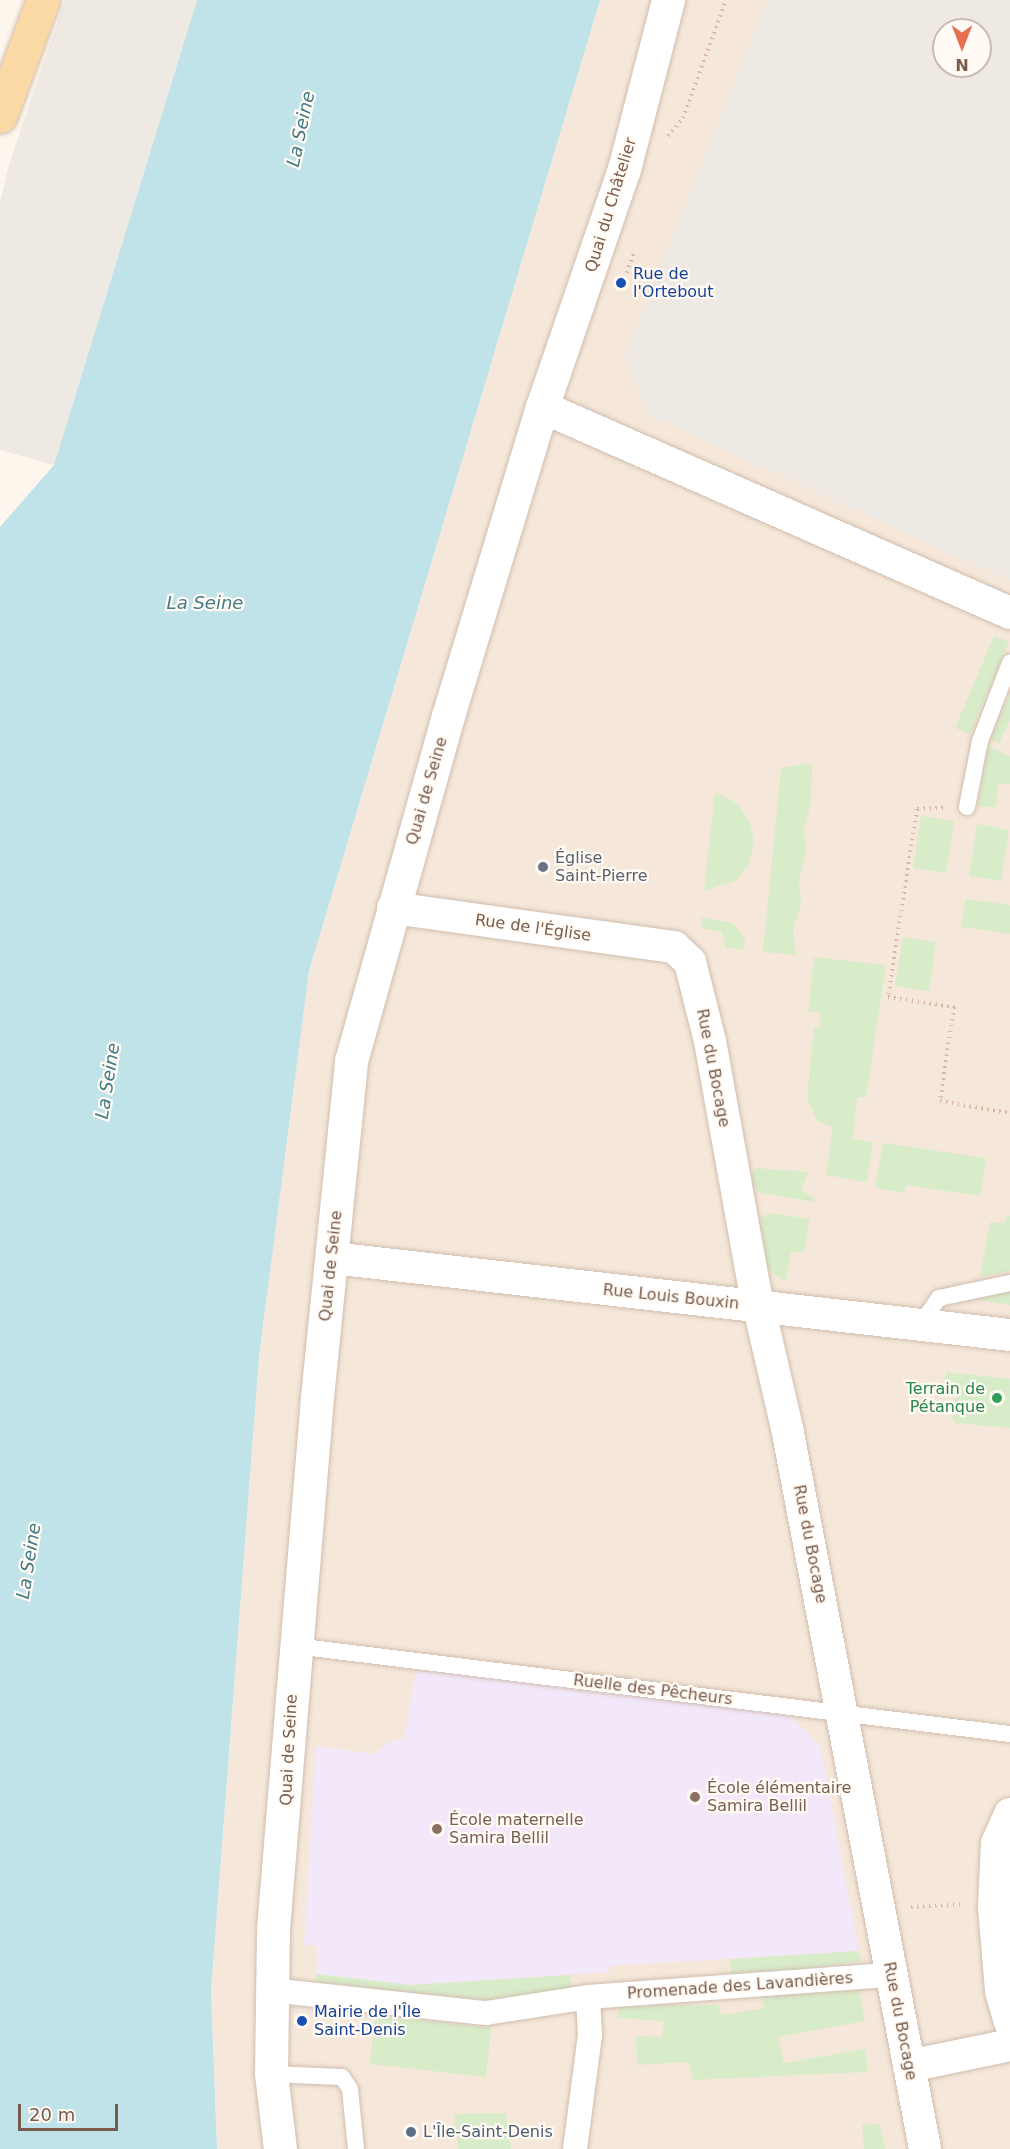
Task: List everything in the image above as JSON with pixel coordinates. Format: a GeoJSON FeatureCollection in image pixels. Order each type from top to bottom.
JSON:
{"type":"FeatureCollection","features":[{"type":"Feature","properties":{"kind":"main road"},"geometry":{"type":"LineString","coordinates":[[0,116],[43,0]]}},
{"type":"Feature","properties":{"kind":"street","name":"Quai du Châtelier"},"geometry":{"type":"LineString","coordinates":[[542,407],[624,169],[668,0]]}},
{"type":"Feature","properties":{"kind":"street"},"geometry":{"type":"LineString","coordinates":[[542,407],[1010,613]]}},
{"type":"Feature","properties":{"kind":"street","name":"Quai de Seine"},"geometry":{"type":"LineString","coordinates":[[280,2149],[271,2074],[270,1990],[295,1646],[351,1061],[393,908],[542,407]]}},
{"type":"Feature","properties":{"kind":"street","name":"Rue de l'Église"},"geometry":{"type":"LineString","coordinates":[[393,908],[674,947]]}},
{"type":"Feature","properties":{"kind":"street","name":"Rue du Bocage"},"geometry":{"type":"LineString","coordinates":[[674,947],[690,962],[710,1041],[759,1307],[843,1713],[925,2149]]}},
{"type":"Feature","properties":{"kind":"street","name":"Rue Louis Bouxin"},"geometry":{"type":"LineString","coordinates":[[332,1258],[1010,1335]]}},
{"type":"Feature","properties":{"kind":"street"},"geometry":{"type":"LineString","coordinates":[[1010,1814],[998,1843],[994,1907],[1001,1991],[1010,2022]]}},
{"type":"Feature","properties":{"kind":"street","name":"Promenade des Lavandières"},"geometry":{"type":"LineString","coordinates":[[270,1990],[486,2013],[588,1998],[891,1975]]}},
{"type":"Feature","properties":{"kind":"street"},"geometry":{"type":"LineString","coordinates":[[575,2149],[590,2035],[588,1998]]}},
{"type":"Feature","properties":{"kind":"street"},"geometry":{"type":"LineString","coordinates":[[909,2066],[1010,2045]]}},
{"type":"Feature","properties":{"kind":"lane"},"geometry":{"type":"LineString","coordinates":[[967,807],[980,741],[1010,663]]}},
{"type":"Feature","properties":{"kind":"lane"},"geometry":{"type":"LineString","coordinates":[[920,1325],[939,1298],[1010,1282]]}},
{"type":"Feature","properties":{"kind":"lane","name":"Ruelle des Pêcheurs"},"geometry":{"type":"LineString","coordinates":[[295,1646],[1010,1734]]}},
{"type":"Feature","properties":{"kind":"lane"},"geometry":{"type":"LineString","coordinates":[[271,2074],[342,2077],[350,2089],[356,2149]]}},
{"type":"Feature","properties":{"kind":"path"},"geometry":{"type":"LineString","coordinates":[[967,807],[917,809],[888,997],[954,1007],[940,1101],[1010,1113]]}},
{"type":"Feature","properties":{"kind":"path"},"geometry":{"type":"LineString","coordinates":[[879,1911],[949,1902],[994,1907]]}},
{"type":"Feature","properties":{"kind":"shaded area"},"geometry":{"type":"Polygon","coordinates":[[[65,0],[197,0],[54,465],[0,450],[0,204],[9,164],[65,0]]]}},
{"type":"Feature","properties":{"kind":"shaded area"},"geometry":{"type":"Polygon","coordinates":[[[600,0],[1010,0],[1010,2149],[217,2149],[211,1991],[259,1357],[309,971],[600,0]]]}},
{"type":"Feature","properties":{"kind":"shaded area"},"geometry":{"type":"Polygon","coordinates":[[[767,0],[1010,0],[1010,581],[648,415],[624,357],[767,0]]]}},
{"type":"Feature","properties":{"kind":"shaded area"},"geometry":{"type":"Polygon","coordinates":[[[417,1668],[788,1713],[820,1746],[859,1951],[622,1965],[609,1966],[609,1972],[410,1985],[317,1974],[317,1946],[304,1944],[316,1746],[374,1754],[388,1742],[404,1738],[417,1668]]]}},
{"type":"Feature","properties":{"kind":"green space"},"geometry":{"type":"Polygon","coordinates":[[[994,636],[1009,642],[970,734],[955,728],[994,636]]]}},
{"type":"Feature","properties":{"kind":"green space"},"geometry":{"type":"Polygon","coordinates":[[[1010,694],[1010,720],[999,743],[990,739],[1010,694]]]}},
{"type":"Feature","properties":{"kind":"green space"},"geometry":{"type":"Polygon","coordinates":[[[988,746],[1010,756],[1010,784],[999,783],[995,807],[978,807],[988,746]]]}},
{"type":"Feature","properties":{"kind":"green space"},"geometry":{"type":"Polygon","coordinates":[[[806,764],[812,766],[811,803],[804,829],[806,854],[799,879],[801,904],[793,929],[796,955],[763,952],[781,768],[806,764]]]}},
{"type":"Feature","properties":{"kind":"green space"},"geometry":{"type":"Polygon","coordinates":[[[715,792],[738,804],[750,823],[754,842],[749,864],[735,881],[704,891],[715,792]]]}},
{"type":"Feature","properties":{"kind":"green space"},"geometry":{"type":"Polygon","coordinates":[[[921,816],[954,821],[946,873],[913,868],[921,816]]]}},
{"type":"Feature","properties":{"kind":"green space"},"geometry":{"type":"Polygon","coordinates":[[[977,824],[1009,830],[1001,881],[969,876],[977,824]]]}},
{"type":"Feature","properties":{"kind":"green space"},"geometry":{"type":"Polygon","coordinates":[[[966,899],[1010,905],[1010,934],[961,927],[966,899]]]}},
{"type":"Feature","properties":{"kind":"green space"},"geometry":{"type":"Polygon","coordinates":[[[702,917],[733,923],[745,938],[744,949],[726,948],[721,932],[701,928],[702,917]]]}},
{"type":"Feature","properties":{"kind":"green space"},"geometry":{"type":"Polygon","coordinates":[[[903,937],[936,942],[929,991],[895,986],[903,937]]]}},
{"type":"Feature","properties":{"kind":"green space"},"geometry":{"type":"Polygon","coordinates":[[[814,957],[886,965],[866,1097],[857,1097],[853,1139],[873,1142],[867,1182],[826,1175],[833,1127],[817,1121],[807,1098],[814,1028],[819,1027],[820,1012],[808,1012],[814,957]]]}},
{"type":"Feature","properties":{"kind":"green space"},"geometry":{"type":"Polygon","coordinates":[[[883,1143],[986,1158],[980,1196],[906,1185],[904,1193],[875,1188],[883,1143]]]}},
{"type":"Feature","properties":{"kind":"green space"},"geometry":{"type":"Polygon","coordinates":[[[756,1168],[808,1172],[801,1191],[814,1197],[814,1202],[761,1193],[753,1186],[752,1172],[756,1168]]]}},
{"type":"Feature","properties":{"kind":"green space"},"geometry":{"type":"Polygon","coordinates":[[[770,1213],[810,1219],[804,1253],[791,1252],[786,1281],[768,1270],[760,1217],[770,1213]]]}},
{"type":"Feature","properties":{"kind":"green space"},"geometry":{"type":"Polygon","coordinates":[[[1007,1215],[1010,1216],[1010,1271],[980,1277],[990,1222],[1005,1223],[1007,1215]]]}},
{"type":"Feature","properties":{"kind":"green space"},"geometry":{"type":"Polygon","coordinates":[[[1010,1292],[1010,1305],[973,1299],[1010,1292]]]}},
{"type":"Feature","properties":{"kind":"green space"},"geometry":{"type":"Polygon","coordinates":[[[946,1372],[1010,1379],[1010,1428],[954,1423],[950,1412],[956,1398],[953,1389],[944,1385],[946,1372]]]}},
{"type":"Feature","properties":{"kind":"green space"},"geometry":{"type":"Polygon","coordinates":[[[859,1951],[862,1961],[732,1979],[730,1959],[859,1951]]]}},
{"type":"Feature","properties":{"kind":"green space"},"geometry":{"type":"Polygon","coordinates":[[[317,1974],[410,1985],[571,1975],[572,1989],[493,2001],[316,1982],[317,1974]]]}},
{"type":"Feature","properties":{"kind":"green space"},"geometry":{"type":"Polygon","coordinates":[[[859,1989],[865,2021],[778,2037],[784,2063],[865,2049],[868,2072],[693,2080],[689,2062],[637,2065],[636,2036],[662,2037],[664,2021],[617,2018],[619,2006],[718,2005],[721,2015],[764,2008],[763,1996],[859,1989]]]}},
{"type":"Feature","properties":{"kind":"green space"},"geometry":{"type":"Polygon","coordinates":[[[375,2015],[491,2028],[486,2077],[370,2064],[375,2015]]]}},
{"type":"Feature","properties":{"kind":"green space"},"geometry":{"type":"Polygon","coordinates":[[[506,2113],[511,2149],[458,2149],[454,2114],[506,2113]]]}},
{"type":"Feature","properties":{"kind":"green space"},"geometry":{"type":"Polygon","coordinates":[[[880,2124],[885,2149],[864,2149],[862,2125],[880,2124]]]}},
{"type":"Feature","properties":{"kind":"water","name":"La Seine"},"geometry":{"type":"Polygon","coordinates":[[[197,0],[600,0],[309,971],[259,1357],[211,1991],[217,2149],[0,2149],[0,527],[54,465],[197,0]]]}},
{"type":"Feature","properties":{"kind":"place","name":"Rue de l'Ortebout"},"geometry":{"type":"Point","coordinates":[621,283]}},
{"type":"Feature","properties":{"kind":"place","name":"Église Saint-Pierre"},"geometry":{"type":"Point","coordinates":[543,867]}},
{"type":"Feature","properties":{"kind":"place","name":"Terrain de Pétanque"},"geometry":{"type":"Point","coordinates":[997,1398]}},
{"type":"Feature","properties":{"kind":"place","name":"École élémentaire Samira Bellil"},"geometry":{"type":"Point","coordinates":[695,1797]}},
{"type":"Feature","properties":{"kind":"place","name":"École maternelle Samira Bellil"},"geometry":{"type":"Point","coordinates":[437,1829]}},
{"type":"Feature","properties":{"kind":"place","name":"Mairie de l'Île Saint-Denis"},"geometry":{"type":"Point","coordinates":[302,2021]}},
{"type":"Feature","properties":{"kind":"place","name":"L'Île-Saint-Denis"},"geometry":{"type":"Point","coordinates":[411,2132]}}]}
